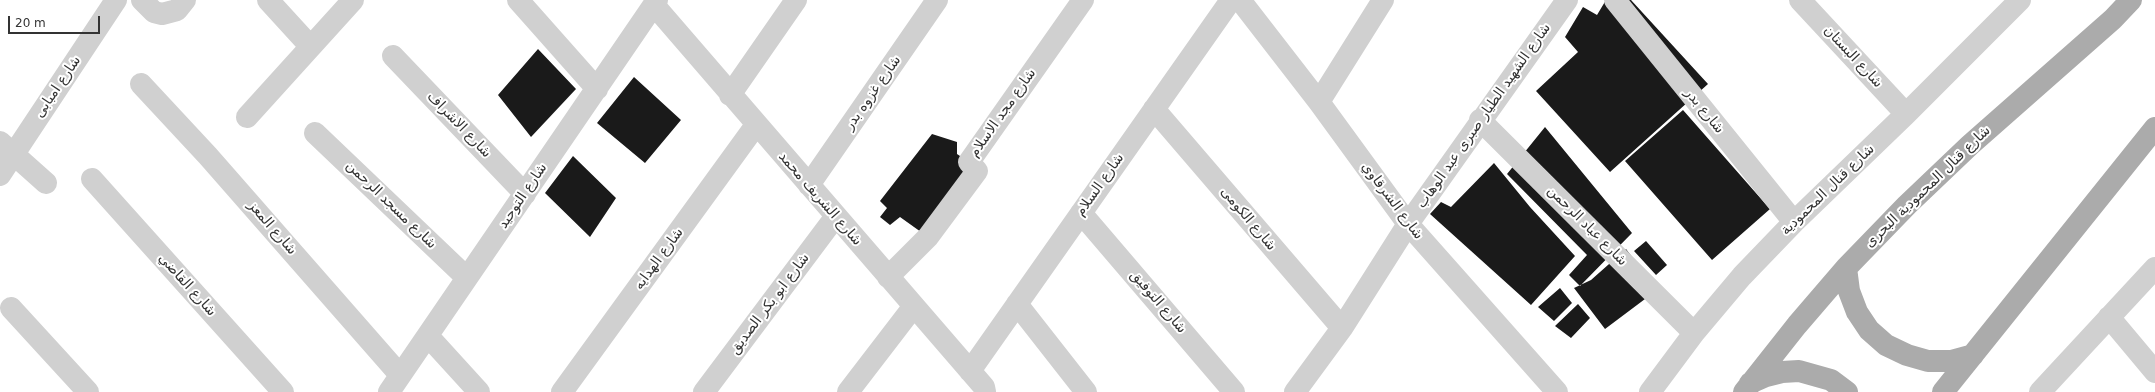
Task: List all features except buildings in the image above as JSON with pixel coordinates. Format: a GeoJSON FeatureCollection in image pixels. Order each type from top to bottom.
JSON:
{"type":"FeatureCollection","features":[{"type":"Feature","properties":{"kind":"main road","name":"شارع قنال المحمودية البحرى"},"geometry":{"type":"LineString","coordinates":[[1747,387],[1846,268],[1907,205],[1970,145],[2113,19],[2131,0]]}},
{"type":"Feature","properties":{"kind":"main road"},"geometry":{"type":"LineString","coordinates":[[1943,392],[2155,128]]}},
{"type":"Feature","properties":{"kind":"main road"},"geometry":{"type":"LineString","coordinates":[[1846,268],[1849,291],[1857,312],[1870,330],[1886,345],[1907,355],[1928,361],[1951,361],[1973,355]]}},
{"type":"Feature","properties":{"kind":"main road"},"geometry":{"type":"LineString","coordinates":[[1747,387],[1766,376],[1782,372],[1799,371],[1831,380],[1847,392]]}},
{"type":"Feature","properties":{"kind":"street","name":"شارع امبابى"},"geometry":{"type":"LineString","coordinates":[[0,174],[7,148],[116,0]]}},
{"type":"Feature","properties":{"kind":"street"},"geometry":{"type":"LineString","coordinates":[[142,0],[154,12],[162,14],[178,6]]}},
{"type":"Feature","properties":{"kind":"street"},"geometry":{"type":"LineString","coordinates":[[268,0],[310,46]]}},
{"type":"Feature","properties":{"kind":"street"},"geometry":{"type":"LineString","coordinates":[[247,117],[353,0]]}},
{"type":"Feature","properties":{"kind":"street"},"geometry":{"type":"LineString","coordinates":[[518,0],[597,88]]}},
{"type":"Feature","properties":{"kind":"street"},"geometry":{"type":"LineString","coordinates":[[730,95],[796,0]]}},
{"type":"Feature","properties":{"kind":"street","name":"شارع غزوه بدر"},"geometry":{"type":"LineString","coordinates":[[809,185],[937,0]]}},
{"type":"Feature","properties":{"kind":"street","name":"شارع مجد الاسلام"},"geometry":{"type":"LineString","coordinates":[[888,277],[928,237],[977,171],[969,162],[1083,0]]}},
{"type":"Feature","properties":{"kind":"street","name":"شارع السلام"},"geometry":{"type":"LineString","coordinates":[[970,371],[1231,0]]}},
{"type":"Feature","properties":{"kind":"street","name":"شارع الشرقاوي"},"geometry":{"type":"LineString","coordinates":[[1240,0],[1319,102],[1408,224],[1556,392]]}},
{"type":"Feature","properties":{"kind":"street"},"geometry":{"type":"LineString","coordinates":[[1319,102],[1383,0]]}},
{"type":"Feature","properties":{"kind":"street","name":"شارع الشهيد الطيار صبرى عبد الوهاب"},"geometry":{"type":"LineString","coordinates":[[1295,392],[1342,328],[1408,224],[1480,120],[1567,0]]}},
{"type":"Feature","properties":{"kind":"street","name":"شارع بدر"},"geometry":{"type":"LineString","coordinates":[[1614,0],[1794,222]]}},
{"type":"Feature","properties":{"kind":"street","name":"شارع البستان"},"geometry":{"type":"LineString","coordinates":[[1800,0],[1906,114]]}},
{"type":"Feature","properties":{"kind":"street","name":"شارع قنال المحمودية"},"geometry":{"type":"LineString","coordinates":[[1650,392],[1694,333],[1742,276],[1794,222],[1906,114],[2020,0]]}},
{"type":"Feature","properties":{"kind":"street","name":"شارع التوحيد"},"geometry":{"type":"LineString","coordinates":[[394,384],[656,2]]}},
{"type":"Feature","properties":{"kind":"street","name":"شارع الشريف محمد"},"geometry":{"type":"LineString","coordinates":[[656,2],[730,95],[984,387],[985,392]]}},
{"type":"Feature","properties":{"kind":"street","name":"شارع الاشراف"},"geometry":{"type":"LineString","coordinates":[[393,56],[525,194]]}},
{"type":"Feature","properties":{"kind":"street","name":"شارع المعز"},"geometry":{"type":"LineString","coordinates":[[140,84],[208,156],[394,384]]}},
{"type":"Feature","properties":{"kind":"street","name":"شارع الكومى"},"geometry":{"type":"LineString","coordinates":[[1154,109],[1342,328]]}},
{"type":"Feature","properties":{"kind":"street","name":"شارع عباد الرحمن"},"geometry":{"type":"LineString","coordinates":[[1480,120],[1694,333]]}},
{"type":"Feature","properties":{"kind":"street","name":"شارع الهدايه"},"geometry":{"type":"LineString","coordinates":[[562,392],[756,125]]}},
{"type":"Feature","properties":{"kind":"street","name":"شارع مسجد الرحمن"},"geometry":{"type":"LineString","coordinates":[[314,133],[467,278]]}},
{"type":"Feature","properties":{"kind":"street"},"geometry":{"type":"LineString","coordinates":[[7,148],[46,183]]}},
{"type":"Feature","properties":{"kind":"street","name":"شارع القاضي"},"geometry":{"type":"LineString","coordinates":[[92,179],[283,392]]}},
{"type":"Feature","properties":{"kind":"street","name":"شارع التوفيق"},"geometry":{"type":"LineString","coordinates":[[1081,213],[1234,392]]}},
{"type":"Feature","properties":{"kind":"street","name":"شارع ابو بكر الصديق"},"geometry":{"type":"LineString","coordinates":[[704,392],[836,216]]}},
{"type":"Feature","properties":{"kind":"street"},"geometry":{"type":"LineString","coordinates":[[2040,392],[2155,268]]}},
{"type":"Feature","properties":{"kind":"street"},"geometry":{"type":"LineString","coordinates":[[1017,304],[1086,392]]}},
{"type":"Feature","properties":{"kind":"street"},"geometry":{"type":"LineString","coordinates":[[848,392],[914,306]]}},
{"type":"Feature","properties":{"kind":"street"},"geometry":{"type":"LineString","coordinates":[[11,308],[88,392]]}},
{"type":"Feature","properties":{"kind":"street"},"geometry":{"type":"LineString","coordinates":[[2109,317],[2155,372]]}},
{"type":"Feature","properties":{"kind":"street"},"geometry":{"type":"LineString","coordinates":[[428,336],[479,392]]}}]}
